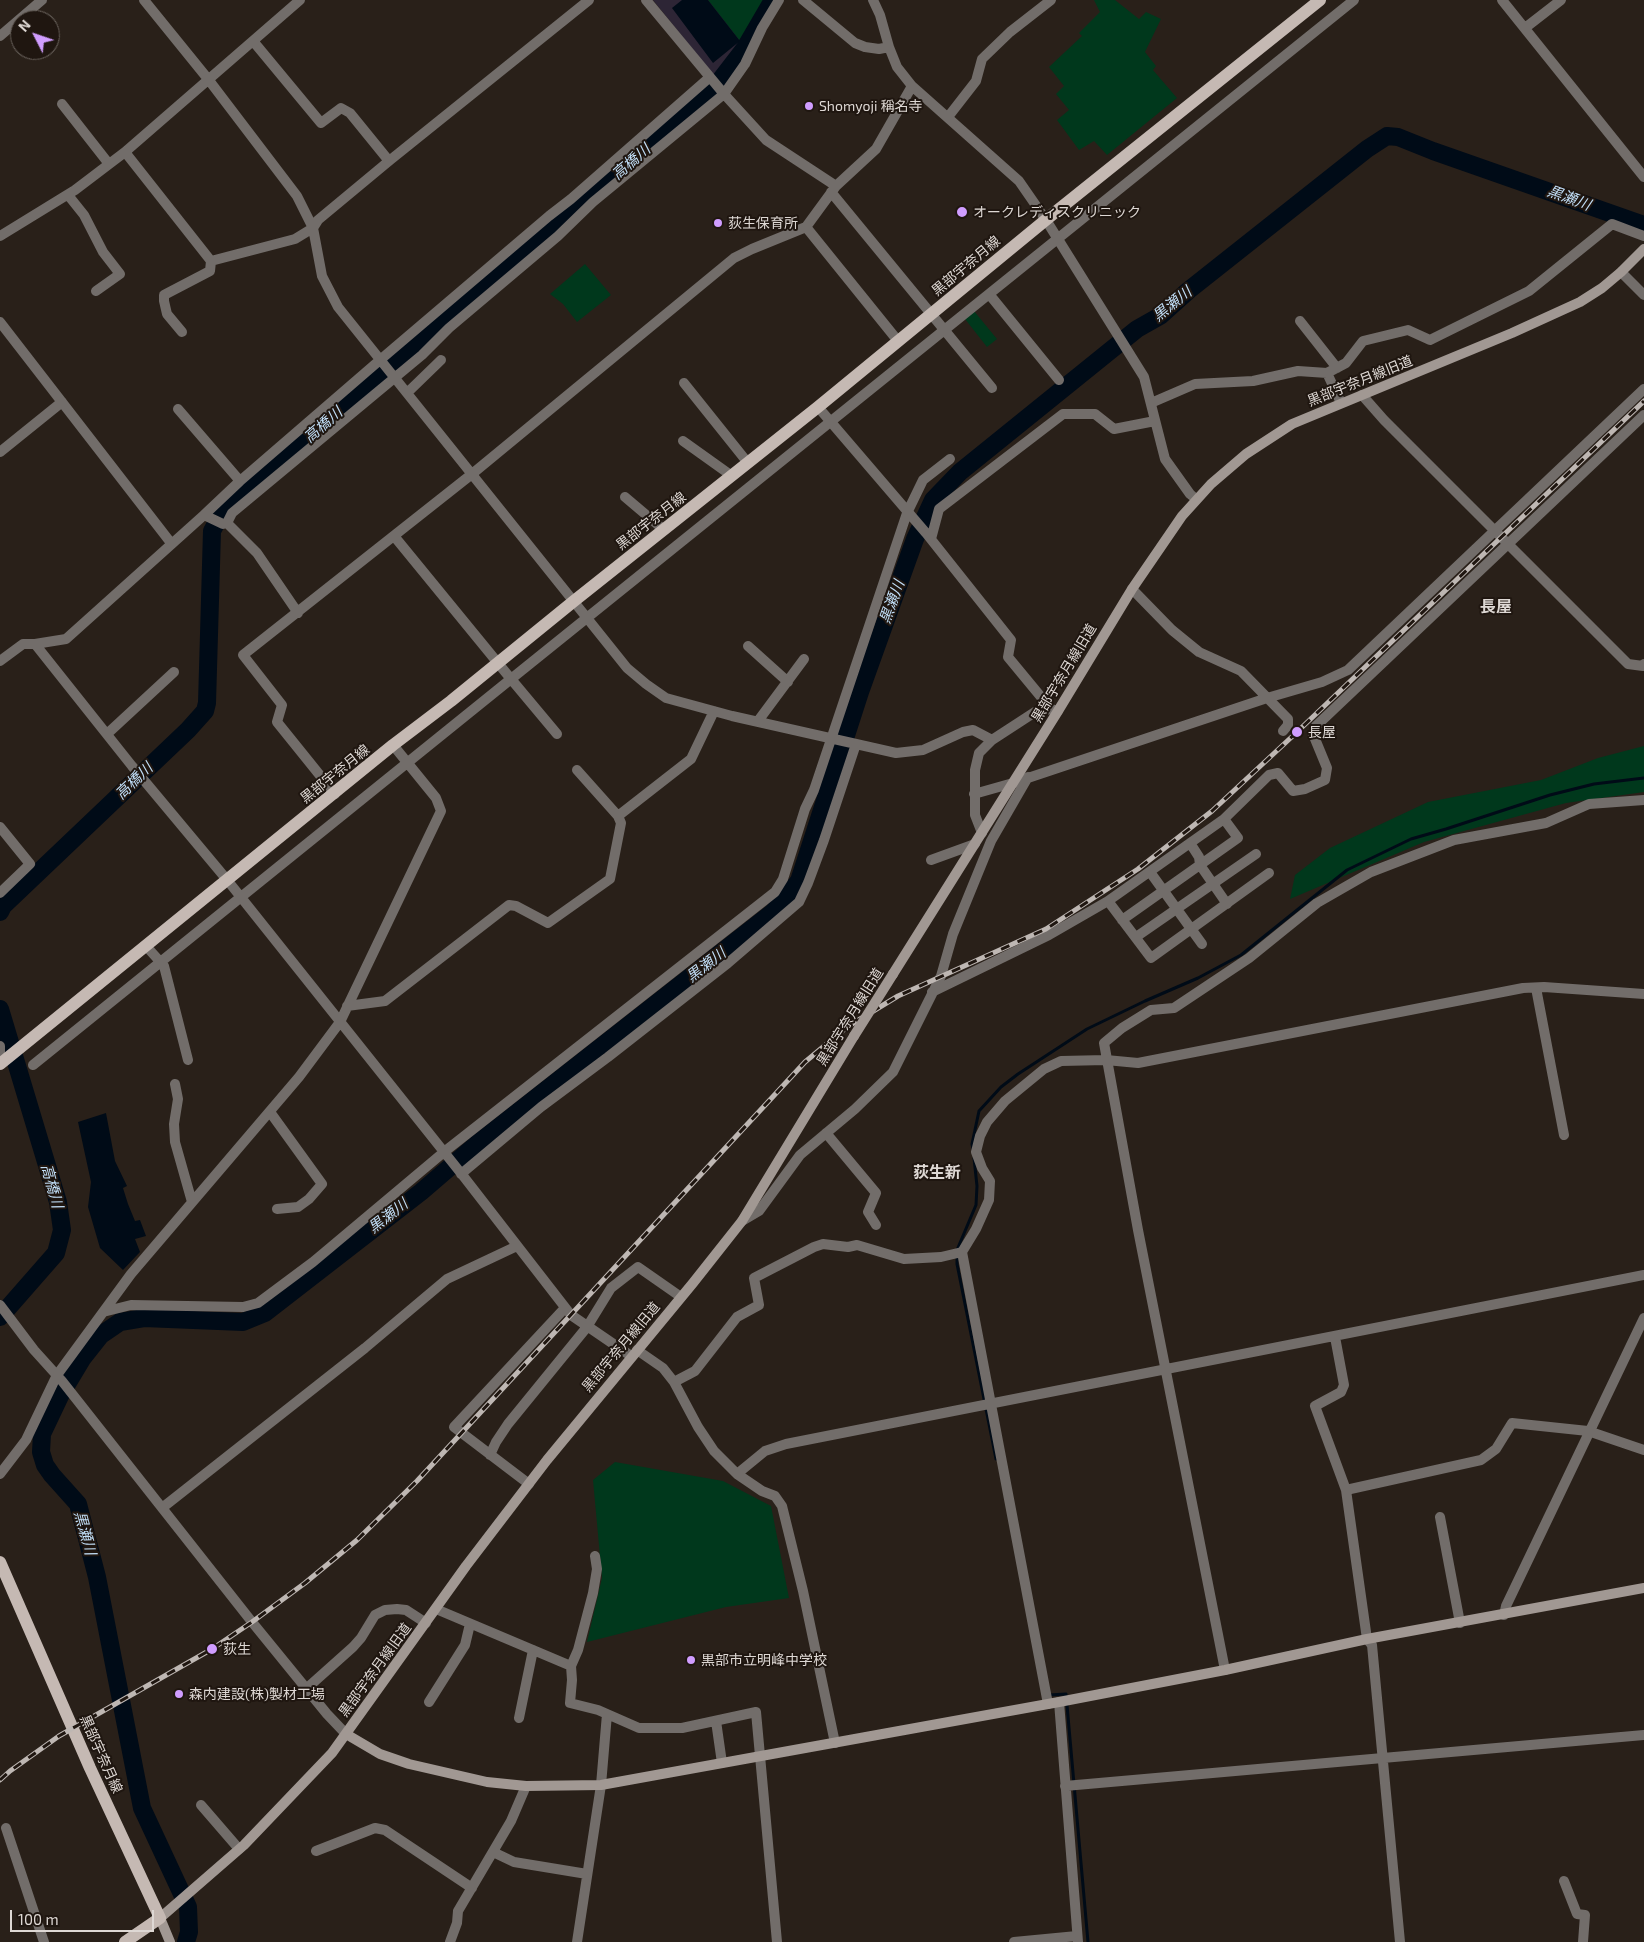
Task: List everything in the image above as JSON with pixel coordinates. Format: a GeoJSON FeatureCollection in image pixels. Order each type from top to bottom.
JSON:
{"type":"FeatureCollection","features":[{"type":"Feature","properties":{"kind":"main road","name":"黒部宇奈月線"},"geometry":{"type":"LineString","coordinates":[[0,1064],[393,745],[498,664],[574,601],[818,407],[1046,220],[1320,0]]}},
{"type":"Feature","properties":{"kind":"main road","name":"黒部宇奈月線"},"geometry":{"type":"LineString","coordinates":[[0,1562],[90,1768],[160,1918]]}},
{"type":"Feature","properties":{"kind":"main road"},"geometry":{"type":"LineString","coordinates":[[125,1942],[160,1918]]}},
{"type":"Feature","properties":{"kind":"street"},"geometry":{"type":"LineString","coordinates":[[144,0],[208,79],[297,196],[313,228],[322,276],[338,307],[627,668],[666,698],[896,753],[923,750],[963,732],[973,730],[992,740]]}},
{"type":"Feature","properties":{"kind":"street"},"geometry":{"type":"LineString","coordinates":[[0,236],[68,195],[109,164],[300,0]]}},
{"type":"Feature","properties":{"kind":"street"},"geometry":{"type":"LineString","coordinates":[[211,261],[295,239],[313,228],[318,220],[389,160],[589,0]]}},
{"type":"Feature","properties":{"kind":"street"},"geometry":{"type":"LineString","coordinates":[[646,0],[710,78],[766,140],[834,189],[992,388]]}},
{"type":"Feature","properties":{"kind":"street"},"geometry":{"type":"LineString","coordinates":[[227,524],[232,514],[422,355],[449,328],[558,236],[593,202],[724,94],[745,64],[762,28],[779,0]]}},
{"type":"Feature","properties":{"kind":"street"},"geometry":{"type":"LineString","coordinates":[[804,0],[855,43],[865,48],[879,49],[889,47]]}},
{"type":"Feature","properties":{"kind":"street"},"geometry":{"type":"LineString","coordinates":[[873,0],[880,15],[897,67],[912,86],[1019,181],[1046,220],[1144,377],[1165,459],[1190,494],[1196,499]]}},
{"type":"Feature","properties":{"kind":"street"},"geometry":{"type":"LineString","coordinates":[[948,118],[976,81],[982,59],[1010,32],[1051,0]]}},
{"type":"Feature","properties":{"kind":"street"},"geometry":{"type":"LineString","coordinates":[[33,1065],[1354,0]]}},
{"type":"Feature","properties":{"kind":"street"},"geometry":{"type":"LineString","coordinates":[[1502,0],[1644,177]]}},
{"type":"Feature","properties":{"kind":"street"},"geometry":{"type":"LineString","coordinates":[[1524,28],[1561,0]]}},
{"type":"Feature","properties":{"kind":"street"},"geometry":{"type":"LineString","coordinates":[[0,36],[36,2]]}},
{"type":"Feature","properties":{"kind":"street"},"geometry":{"type":"LineString","coordinates":[[252,41],[321,123],[341,108],[350,113],[389,160]]}},
{"type":"Feature","properties":{"kind":"street"},"geometry":{"type":"LineString","coordinates":[[0,661],[23,644],[66,639],[240,481],[549,216],[572,199],[710,78]]}},
{"type":"Feature","properties":{"kind":"street"},"geometry":{"type":"LineString","coordinates":[[335,794],[277,722],[282,704],[243,655],[472,474],[734,258],[806,227],[834,189],[876,149],[912,86]]}},
{"type":"Feature","properties":{"kind":"street"},"geometry":{"type":"LineString","coordinates":[[62,104],[109,164]]}},
{"type":"Feature","properties":{"kind":"street"},"geometry":{"type":"LineString","coordinates":[[124,152],[211,261],[210,271],[164,295],[167,314],[182,332]]}},
{"type":"Feature","properties":{"kind":"street"},"geometry":{"type":"LineString","coordinates":[[68,195],[84,215],[103,252],[120,274],[96,291]]}},
{"type":"Feature","properties":{"kind":"street"},"geometry":{"type":"LineString","coordinates":[[1151,404],[1195,384],[1253,381],[1298,371],[1327,373],[1346,363],[1363,341],[1408,330],[1430,340],[1529,291],[1612,224],[1644,236]]}},
{"type":"Feature","properties":{"kind":"street"},"geometry":{"type":"LineString","coordinates":[[806,227],[898,342]]}},
{"type":"Feature","properties":{"kind":"street","name":"黒部宇奈月線旧道"},"geometry":{"type":"LineString","coordinates":[[160,1918],[239,1849],[316,1771],[346,1734],[466,1566],[529,1484],[742,1221],[854,1036],[1013,783],[1055,710],[1162,543],[1196,499],[1246,454],[1292,424],[1547,318],[1580,302],[1602,288],[1644,249]]}},
{"type":"Feature","properties":{"kind":"street"},"geometry":{"type":"LineString","coordinates":[[1621,272],[1644,295]]}},
{"type":"Feature","properties":{"kind":"street"},"geometry":{"type":"LineString","coordinates":[[989,294],[1059,380]]}},
{"type":"Feature","properties":{"kind":"street"},"geometry":{"type":"LineString","coordinates":[[0,322],[171,543]]}},
{"type":"Feature","properties":{"kind":"street"},"geometry":{"type":"LineString","coordinates":[[1300,322],[1337,368]]}},
{"type":"Feature","properties":{"kind":"street"},"geometry":{"type":"LineString","coordinates":[[406,393],[441,360]]}},
{"type":"Feature","properties":{"kind":"street"},"geometry":{"type":"LineString","coordinates":[[1327,373],[1341,403]]}},
{"type":"Feature","properties":{"kind":"street"},"geometry":{"type":"LineString","coordinates":[[684,383],[748,463]]}},
{"type":"Feature","properties":{"kind":"street"},"geometry":{"type":"LineString","coordinates":[[974,794],[1013,783],[1266,698],[1322,682],[1348,670],[1494,529],[1644,389]]}},
{"type":"Feature","properties":{"kind":"street"},"geometry":{"type":"LineString","coordinates":[[1362,395],[1384,420],[1628,664],[1643,666],[1644,664]]}},
{"type":"Feature","properties":{"kind":"street"},"geometry":{"type":"LineString","coordinates":[[0,452],[62,402]]}},
{"type":"Feature","properties":{"kind":"street"},"geometry":{"type":"LineString","coordinates":[[818,407],[928,536],[1011,640],[1008,657],[1055,710]]}},
{"type":"Feature","properties":{"kind":"street"},"geometry":{"type":"LineString","coordinates":[[178,410],[240,481]]}},
{"type":"Feature","properties":{"kind":"street"},"geometry":{"type":"LineString","coordinates":[[928,536],[939,509],[1063,414],[1095,414],[1114,429],[1155,421]]}},
{"type":"Feature","properties":{"kind":"street"},"geometry":{"type":"LineString","coordinates":[[932,992],[1049,935],[1108,901],[1224,819],[1269,775],[1278,773],[1293,791],[1305,789],[1325,780],[1327,768],[1313,734],[1316,726],[1644,415]]}},
{"type":"Feature","properties":{"kind":"street"},"geometry":{"type":"LineString","coordinates":[[684,441],[732,476]]}},
{"type":"Feature","properties":{"kind":"street"},"geometry":{"type":"LineString","coordinates":[[103,1312],[131,1305],[242,1307],[258,1302],[312,1262],[775,892],[784,879],[805,809],[833,739],[909,515],[923,480],[950,459]]}},
{"type":"Feature","properties":{"kind":"street"},"geometry":{"type":"LineString","coordinates":[[625,497],[664,530]]}},
{"type":"Feature","properties":{"kind":"street"},"geometry":{"type":"LineString","coordinates":[[204,515],[227,524],[257,552],[298,613]]}},
{"type":"Feature","properties":{"kind":"street"},"geometry":{"type":"LineString","coordinates":[[394,536],[557,734]]}},
{"type":"Feature","properties":{"kind":"street"},"geometry":{"type":"LineString","coordinates":[[1132,589],[1172,630],[1198,652],[1241,671],[1288,719],[1288,725],[1283,731]]}},
{"type":"Feature","properties":{"kind":"street"},"geometry":{"type":"LineString","coordinates":[[35,644],[228,880],[571,1315],[587,1327],[663,1368],[674,1382],[698,1427],[714,1451],[737,1474],[762,1491],[775,1496],[782,1506],[802,1585],[835,1744]]}},
{"type":"Feature","properties":{"kind":"street"},"geometry":{"type":"LineString","coordinates":[[748,646],[788,682]]}},
{"type":"Feature","properties":{"kind":"street"},"geometry":{"type":"LineString","coordinates":[[758,721],[804,659]]}},
{"type":"Feature","properties":{"kind":"street"},"geometry":{"type":"LineString","coordinates":[[107,734],[174,672]]}},
{"type":"Feature","properties":{"kind":"street"},"geometry":{"type":"LineString","coordinates":[[982,833],[975,815],[974,794],[975,770],[979,753],[992,740],[1034,712],[1055,710]]}},
{"type":"Feature","properties":{"kind":"street"},"geometry":{"type":"LineString","coordinates":[[618,816],[691,759],[714,711]]}},
{"type":"Feature","properties":{"kind":"street"},"geometry":{"type":"LineString","coordinates":[[463,1176],[541,1107],[728,963],[799,902],[824,840],[854,744]]}},
{"type":"Feature","properties":{"kind":"street"},"geometry":{"type":"LineString","coordinates":[[0,1474],[26,1440],[59,1378],[131,1274],[270,1112],[340,1022],[441,811],[436,798],[393,745]]}},
{"type":"Feature","properties":{"kind":"street"},"geometry":{"type":"LineString","coordinates":[[347,1006],[385,1001],[509,905],[516,906],[548,923],[610,878],[622,823],[577,770]]}},
{"type":"Feature","properties":{"kind":"street"},"geometry":{"type":"LineString","coordinates":[[742,1221],[759,1212],[800,1155],[855,1109],[893,1072],[940,976],[953,934],[991,841],[1028,777]]}},
{"type":"Feature","properties":{"kind":"street"},"geometry":{"type":"LineString","coordinates":[[1225,1670],[1165,1369],[1104,1043],[1122,1028],[1151,1010],[1174,1008],[1249,958],[1317,903],[1371,872],[1454,840],[1546,823],[1589,804],[1644,800]]}},
{"type":"Feature","properties":{"kind":"street"},"geometry":{"type":"LineString","coordinates":[[1122,920],[1238,838],[1224,819]]}},
{"type":"Feature","properties":{"kind":"street"},"geometry":{"type":"LineString","coordinates":[[0,826],[30,864],[0,893]]}},
{"type":"Feature","properties":{"kind":"street"},"geometry":{"type":"LineString","coordinates":[[1190,843],[1199,857],[1200,865],[1227,904]]}},
{"type":"Feature","properties":{"kind":"street"},"geometry":{"type":"LineString","coordinates":[[931,860],[975,844]]}},
{"type":"Feature","properties":{"kind":"street"},"geometry":{"type":"LineString","coordinates":[[1136,937],[1256,854]]}},
{"type":"Feature","properties":{"kind":"street"},"geometry":{"type":"LineString","coordinates":[[1150,872],[1202,944]]}},
{"type":"Feature","properties":{"kind":"street"},"geometry":{"type":"LineString","coordinates":[[1108,901],[1151,958],[1269,873]]}},
{"type":"Feature","properties":{"kind":"street"},"geometry":{"type":"LineString","coordinates":[[146,946],[164,966],[188,1060]]}},
{"type":"Feature","properties":{"kind":"street"},"geometry":{"type":"LineString","coordinates":[[1014,1942],[1077,1939],[1065,1786],[1053,1703],[962,1252],[976,1229],[989,1200],[990,1181],[982,1168],[976,1152],[980,1136],[987,1122],[1005,1101],[1044,1069],[1061,1061],[1106,1060],[1138,1063],[1523,988],[1644,994]]}},
{"type":"Feature","properties":{"kind":"street"},"geometry":{"type":"LineString","coordinates":[[1536,988],[1564,1134]]}},
{"type":"Feature","properties":{"kind":"street"},"geometry":{"type":"LineString","coordinates":[[0,1046],[0,1053]]}},
{"type":"Feature","properties":{"kind":"street"},"geometry":{"type":"LineString","coordinates":[[176,1084],[178,1099],[174,1124],[175,1142],[192,1202]]}},
{"type":"Feature","properties":{"kind":"street"},"geometry":{"type":"LineString","coordinates":[[270,1112],[322,1184],[309,1200],[298,1207],[277,1210]]}},
{"type":"Feature","properties":{"kind":"street"},"geometry":{"type":"LineString","coordinates":[[826,1133],[876,1193],[868,1212],[876,1225]]}},
{"type":"Feature","properties":{"kind":"street"},"geometry":{"type":"LineString","coordinates":[[674,1382],[695,1371],[737,1316],[760,1305],[754,1278],[814,1247],[824,1244],[848,1247],[857,1245],[904,1259],[941,1257],[962,1252]]}},
{"type":"Feature","properties":{"kind":"street"},"geometry":{"type":"LineString","coordinates":[[162,1508],[365,1348],[447,1279],[517,1246]]}},
{"type":"Feature","properties":{"kind":"street"},"geometry":{"type":"LineString","coordinates":[[490,1455],[508,1424],[587,1327],[611,1288],[638,1266],[681,1297]]}},
{"type":"Feature","properties":{"kind":"street"},"geometry":{"type":"LineString","coordinates":[[737,1474],[765,1450],[786,1444],[992,1405],[1644,1275]]}},
{"type":"Feature","properties":{"kind":"street"},"geometry":{"type":"LineString","coordinates":[[0,1305],[34,1350],[72,1393],[306,1688],[346,1734],[380,1754],[409,1764],[487,1782],[526,1786],[601,1785],[1053,1703],[1225,1670],[1367,1639],[1644,1588]]}},
{"type":"Feature","properties":{"kind":"street"},"geometry":{"type":"LineString","coordinates":[[529,1484],[454,1427],[565,1308]]}},
{"type":"Feature","properties":{"kind":"street"},"geometry":{"type":"LineString","coordinates":[[1504,1615],[1506,1606],[1588,1431],[1644,1318]]}},
{"type":"Feature","properties":{"kind":"street"},"geometry":{"type":"LineString","coordinates":[[1336,1337],[1344,1385],[1341,1392],[1315,1406],[1346,1490],[1367,1639],[1372,1645],[1400,1942]]}},
{"type":"Feature","properties":{"kind":"street"},"geometry":{"type":"LineString","coordinates":[[1346,1490],[1482,1460],[1496,1449],[1512,1423],[1588,1431],[1644,1450]]}},
{"type":"Feature","properties":{"kind":"street"},"geometry":{"type":"LineString","coordinates":[[1440,1517],[1460,1623]]}},
{"type":"Feature","properties":{"kind":"street"},"geometry":{"type":"LineString","coordinates":[[595,1556],[596,1569],[593,1593],[578,1650],[571,1666],[570,1703],[598,1710],[639,1728],[682,1728],[756,1712],[777,1942]]}},
{"type":"Feature","properties":{"kind":"street"},"geometry":{"type":"LineString","coordinates":[[436,1609],[571,1666]]}},
{"type":"Feature","properties":{"kind":"street"},"geometry":{"type":"LineString","coordinates":[[306,1688],[353,1647],[375,1615],[385,1610],[406,1610],[426,1624]]}},
{"type":"Feature","properties":{"kind":"street"},"geometry":{"type":"LineString","coordinates":[[430,1702],[465,1645],[470,1624]]}},
{"type":"Feature","properties":{"kind":"street"},"geometry":{"type":"LineString","coordinates":[[519,1718],[533,1650]]}},
{"type":"Feature","properties":{"kind":"street"},"geometry":{"type":"LineString","coordinates":[[577,1942],[601,1785],[607,1714]]}},
{"type":"Feature","properties":{"kind":"street"},"geometry":{"type":"LineString","coordinates":[[716,1721],[722,1763]]}},
{"type":"Feature","properties":{"kind":"street"},"geometry":{"type":"LineString","coordinates":[[1065,1786],[1644,1734]]}},
{"type":"Feature","properties":{"kind":"street"},"geometry":{"type":"LineString","coordinates":[[450,1942],[457,1923],[458,1911],[511,1821],[526,1786]]}},
{"type":"Feature","properties":{"kind":"street"},"geometry":{"type":"LineString","coordinates":[[201,1805],[239,1849]]}},
{"type":"Feature","properties":{"kind":"street"},"geometry":{"type":"LineString","coordinates":[[6,1828],[44,1942]]}},
{"type":"Feature","properties":{"kind":"street"},"geometry":{"type":"LineString","coordinates":[[316,1851],[375,1828],[384,1830],[472,1888]]}},
{"type":"Feature","properties":{"kind":"street"},"geometry":{"type":"LineString","coordinates":[[493,1852],[514,1862],[587,1874]]}},
{"type":"Feature","properties":{"kind":"street"},"geometry":{"type":"LineString","coordinates":[[1564,1881],[1577,1914],[1585,1915],[1583,1942]]}},
{"type":"Feature","properties":{"kind":"street"},"geometry":{"type":"LineString","coordinates":[[160,1918],[170,1942]]}},
{"type":"Feature","properties":{"kind":"shaded area"},"geometry":{"type":"Polygon","coordinates":[[[653,0],[764,0],[737,48],[715,77],[653,0]]]}},
{"type":"Feature","properties":{"kind":"shaded area"},"geometry":{"type":"Polygon","coordinates":[[[682,0],[708,0],[740,41],[713,63],[672,8],[682,0]]]}},
{"type":"Feature","properties":{"kind":"shaded area"},"geometry":{"type":"Polygon","coordinates":[[[106,1113],[115,1161],[127,1186],[123,1188],[128,1204],[135,1221],[140,1220],[146,1236],[135,1239],[140,1252],[123,1270],[100,1248],[88,1207],[91,1182],[78,1122],[106,1113]]]}},
{"type":"Feature","properties":{"kind":"green space"},"geometry":{"type":"Polygon","coordinates":[[[708,0],[763,0],[740,41],[708,0]]]}},
{"type":"Feature","properties":{"kind":"green space"},"geometry":{"type":"Polygon","coordinates":[[[1094,0],[1115,0],[1139,19],[1146,12],[1161,19],[1145,52],[1156,66],[1153,70],[1177,98],[1107,155],[1094,141],[1079,150],[1057,120],[1069,110],[1056,94],[1064,86],[1049,67],[1082,36],[1079,33],[1100,12],[1094,0]]]}},
{"type":"Feature","properties":{"kind":"green space"},"geometry":{"type":"Polygon","coordinates":[[[585,264],[611,295],[577,322],[563,304],[550,294],[585,264]]]}},
{"type":"Feature","properties":{"kind":"green space"},"geometry":{"type":"Polygon","coordinates":[[[974,311],[997,339],[987,347],[965,319],[974,311]]]}},
{"type":"Feature","properties":{"kind":"green space"},"geometry":{"type":"Polygon","coordinates":[[[1644,746],[1644,792],[1566,803],[1424,842],[1290,899],[1295,875],[1330,848],[1428,802],[1541,780],[1598,758],[1644,746]]]}},
{"type":"Feature","properties":{"kind":"green space"},"geometry":{"type":"Polygon","coordinates":[[[615,1462],[723,1481],[771,1506],[789,1598],[726,1607],[587,1642],[602,1578],[593,1480],[615,1462]]]}},
{"type":"Feature","properties":{"kind":"waterway","name":"高橋川"},"geometry":{"type":"LineString","coordinates":[[0,912],[3,906],[188,730],[205,711],[207,703],[212,531],[224,509],[509,263],[708,96],[745,48],[773,0]]}},
{"type":"Feature","properties":{"kind":"waterway","name":"黒瀬川"},"geometry":{"type":"LineString","coordinates":[[186,1942],[189,1932],[188,1907],[142,1808],[97,1577],[78,1504],[52,1475],[45,1465],[41,1452],[42,1434],[61,1394],[82,1359],[101,1335],[120,1322],[144,1318],[243,1322],[265,1313],[421,1192],[478,1143],[773,912],[799,881],[860,692],[915,539],[933,500],[960,472],[1137,329],[1160,316],[1189,290],[1367,149],[1387,136],[1398,137],[1644,225]]}},
{"type":"Feature","properties":{"kind":"waterway"},"geometry":{"type":"LineString","coordinates":[[973,1149],[972,1144],[979,1111],[1001,1087],[1018,1074],[1087,1029],[1198,978],[1241,955],[1347,870],[1411,839],[1550,795],[1594,784],[1644,778]]}},
{"type":"Feature","properties":{"kind":"waterway","name":"高橋川"},"geometry":{"type":"LineString","coordinates":[[0,1009],[58,1202],[62,1230],[56,1253],[0,1317]]}},
{"type":"Feature","properties":{"kind":"waterway"},"geometry":{"type":"LineString","coordinates":[[957,1250],[976,1205],[977,1186],[974,1158]]}},
{"type":"Feature","properties":{"kind":"waterway"},"geometry":{"type":"LineString","coordinates":[[957,1256],[957,1264],[996,1459]]}},
{"type":"Feature","properties":{"kind":"waterway"},"geometry":{"type":"LineString","coordinates":[[1049,1695],[1066,1694],[1088,1942]]}},
{"type":"Feature","properties":{"kind":"railway"},"geometry":{"type":"LineString","coordinates":[[0,1780],[59,1736],[212,1649],[305,1583],[357,1540],[417,1481],[805,1062],[847,1027],[898,996],[1046,929],[1138,869],[1212,811],[1644,401]]}},
{"type":"Feature","properties":{"kind":"place","name":"Shomyoji 稱名寺"},"geometry":{"type":"Point","coordinates":[809,106]}},
{"type":"Feature","properties":{"kind":"place","name":"オークレディスクリニック"},"geometry":{"type":"Point","coordinates":[962,212]}},
{"type":"Feature","properties":{"kind":"place","name":"荻生保育所"},"geometry":{"type":"Point","coordinates":[718,223]}},
{"type":"Feature","properties":{"kind":"place","name":"長屋"},"geometry":{"type":"Point","coordinates":[1297,732]}},
{"type":"Feature","properties":{"kind":"place","name":"荻生"},"geometry":{"type":"Point","coordinates":[212,1649]}},
{"type":"Feature","properties":{"kind":"place","name":"黒部市立明峰中学校"},"geometry":{"type":"Point","coordinates":[691,1660]}},
{"type":"Feature","properties":{"kind":"place","name":"森内建設(株)製材工場"},"geometry":{"type":"Point","coordinates":[179,1694]}},
{"type":"Feature","properties":{"kind":"district","name":"長屋"},"geometry":{"type":"Point","coordinates":[1496,607]}},
{"type":"Feature","properties":{"kind":"district","name":"荻生新"},"geometry":{"type":"Point","coordinates":[937,1173]}}]}
